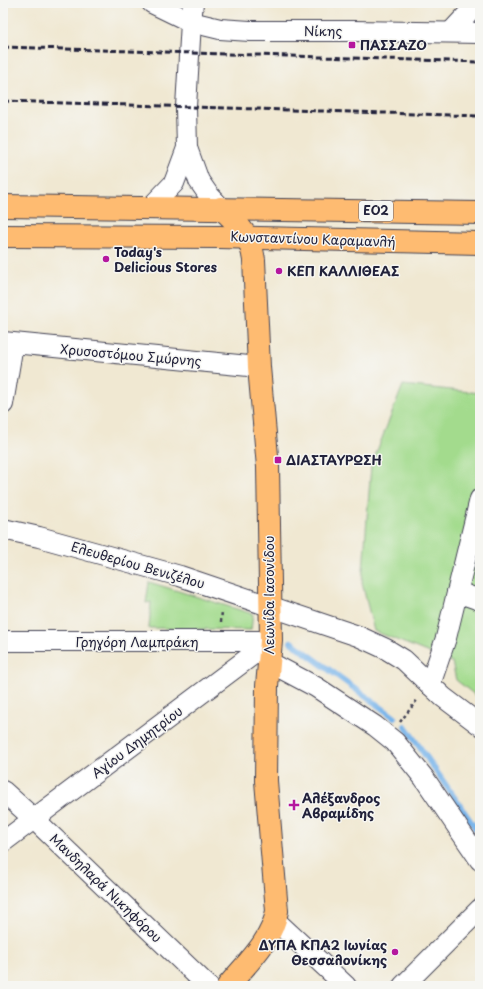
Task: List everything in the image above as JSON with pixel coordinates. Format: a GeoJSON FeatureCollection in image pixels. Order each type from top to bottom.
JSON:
{"type":"FeatureCollection","features":[{"type":"Feature","properties":{"kind":"main road","name":"ΕΟ2"},"geometry":{"type":"LineString","coordinates":[[3,206],[480,213]]}},
{"type":"Feature","properties":{"kind":"main road","name":"Λεωνίδα Ιασονίδου"},"geometry":{"type":"LineString","coordinates":[[221,208],[237,222],[247,238],[254,260],[259,367],[268,467],[271,641],[267,686],[266,781],[277,901],[276,921]]}},
{"type":"Feature","properties":{"kind":"main road","name":"Κωνσταντίνου Καραμανλή"},"geometry":{"type":"LineString","coordinates":[[3,236],[247,238],[480,243]]}},
{"type":"Feature","properties":{"kind":"main road"},"geometry":{"type":"LineString","coordinates":[[228,986],[269,936],[276,921]]}},
{"type":"Feature","properties":{"kind":"street","name":"Νίκης"},"geometry":{"type":"LineString","coordinates":[[152,3],[192,12],[220,29],[250,31],[480,33]]}},
{"type":"Feature","properties":{"kind":"street"},"geometry":{"type":"LineString","coordinates":[[451,32],[478,3]]}},
{"type":"Feature","properties":{"kind":"street"},"geometry":{"type":"LineString","coordinates":[[192,12],[186,107],[187,148],[199,181],[208,194],[221,208]]}},
{"type":"Feature","properties":{"kind":"street"},"geometry":{"type":"LineString","coordinates":[[151,207],[174,183],[187,148]]}},
{"type":"Feature","properties":{"kind":"street"},"geometry":{"type":"LineString","coordinates":[[3,404],[8,343]]}},
{"type":"Feature","properties":{"kind":"street","name":"Χρυσοστόμου Σμύρνης"},"geometry":{"type":"LineString","coordinates":[[8,343],[259,367]]}},
{"type":"Feature","properties":{"kind":"street"},"geometry":{"type":"LineString","coordinates":[[430,685],[446,638],[480,499]]}},
{"type":"Feature","properties":{"kind":"street","name":"Ελευθερίου Βενιζέλου"},"geometry":{"type":"LineString","coordinates":[[3,529],[39,536],[114,557],[223,590],[358,636],[386,649],[404,660],[456,708],[480,725]]}},
{"type":"Feature","properties":{"kind":"street"},"geometry":{"type":"LineString","coordinates":[[457,592],[480,600]]}},
{"type":"Feature","properties":{"kind":"street","name":"Γρηγόρη Λαμπράκη"},"geometry":{"type":"LineString","coordinates":[[3,641],[271,641]]}},
{"type":"Feature","properties":{"kind":"street","name":"Αγίου Δημητρίου"},"geometry":{"type":"LineString","coordinates":[[3,842],[271,641]]}},
{"type":"Feature","properties":{"kind":"street"},"geometry":{"type":"LineString","coordinates":[[269,662],[316,687],[388,736],[404,752],[424,778],[480,860]]}},
{"type":"Feature","properties":{"kind":"street","name":"Μανδηλαρά Νικηφόρου"},"geometry":{"type":"LineString","coordinates":[[3,791],[208,986]]}},
{"type":"Feature","properties":{"kind":"street"},"geometry":{"type":"LineString","coordinates":[[403,986],[480,909]]}},
{"type":"Feature","properties":{"kind":"street"},"geometry":{"type":"LineString","coordinates":[[276,921],[346,986]]}},
{"type":"Feature","properties":{"kind":"path"},"geometry":{"type":"LineString","coordinates":[[220,642],[223,590]]}},
{"type":"Feature","properties":{"kind":"path"},"geometry":{"type":"LineString","coordinates":[[388,736],[430,685]]}},
{"type":"Feature","properties":{"kind":"green space"},"geometry":{"type":"Polygon","coordinates":[[[403,385],[480,393],[480,699],[456,680],[452,662],[374,631],[362,583],[371,466],[403,385]]]}},
{"type":"Feature","properties":{"kind":"green space"},"geometry":{"type":"Polygon","coordinates":[[[149,582],[253,614],[251,630],[149,628],[151,602],[146,603],[149,582]]]}},
{"type":"Feature","properties":{"kind":"waterway"},"geometry":{"type":"LineString","coordinates":[[291,642],[394,717]]}},
{"type":"Feature","properties":{"kind":"waterway"},"geometry":{"type":"LineString","coordinates":[[405,726],[480,835]]}},
{"type":"Feature","properties":{"kind":"railway"},"geometry":{"type":"LineString","coordinates":[[3,47],[480,62]]}},
{"type":"Feature","properties":{"kind":"railway"},"geometry":{"type":"LineString","coordinates":[[3,101],[480,116]]}},
{"type":"Feature","properties":{"kind":"place","name":"ΠΑΣΣΑΖΟ"},"geometry":{"type":"Point","coordinates":[352,45]}},
{"type":"Feature","properties":{"kind":"place","name":"Today's Delicious Stores"},"geometry":{"type":"Point","coordinates":[106,259]}},
{"type":"Feature","properties":{"kind":"place","name":"ΚΕΠ ΚΑΛΛΙΘΕΑΣ"},"geometry":{"type":"Point","coordinates":[279,271]}},
{"type":"Feature","properties":{"kind":"place","name":"ΔΙΑΣΤΑΥΡΩΣΗ"},"geometry":{"type":"Point","coordinates":[278,460]}},
{"type":"Feature","properties":{"kind":"place","name":"Αλέξανδρος Αβραμίδης"},"geometry":{"type":"Point","coordinates":[294,805]}},
{"type":"Feature","properties":{"kind":"place","name":"ΔΥΠΑ ΚΠΑ2 Ιωνίας Θεσσαλονίκης"},"geometry":{"type":"Point","coordinates":[395,952]}}]}
